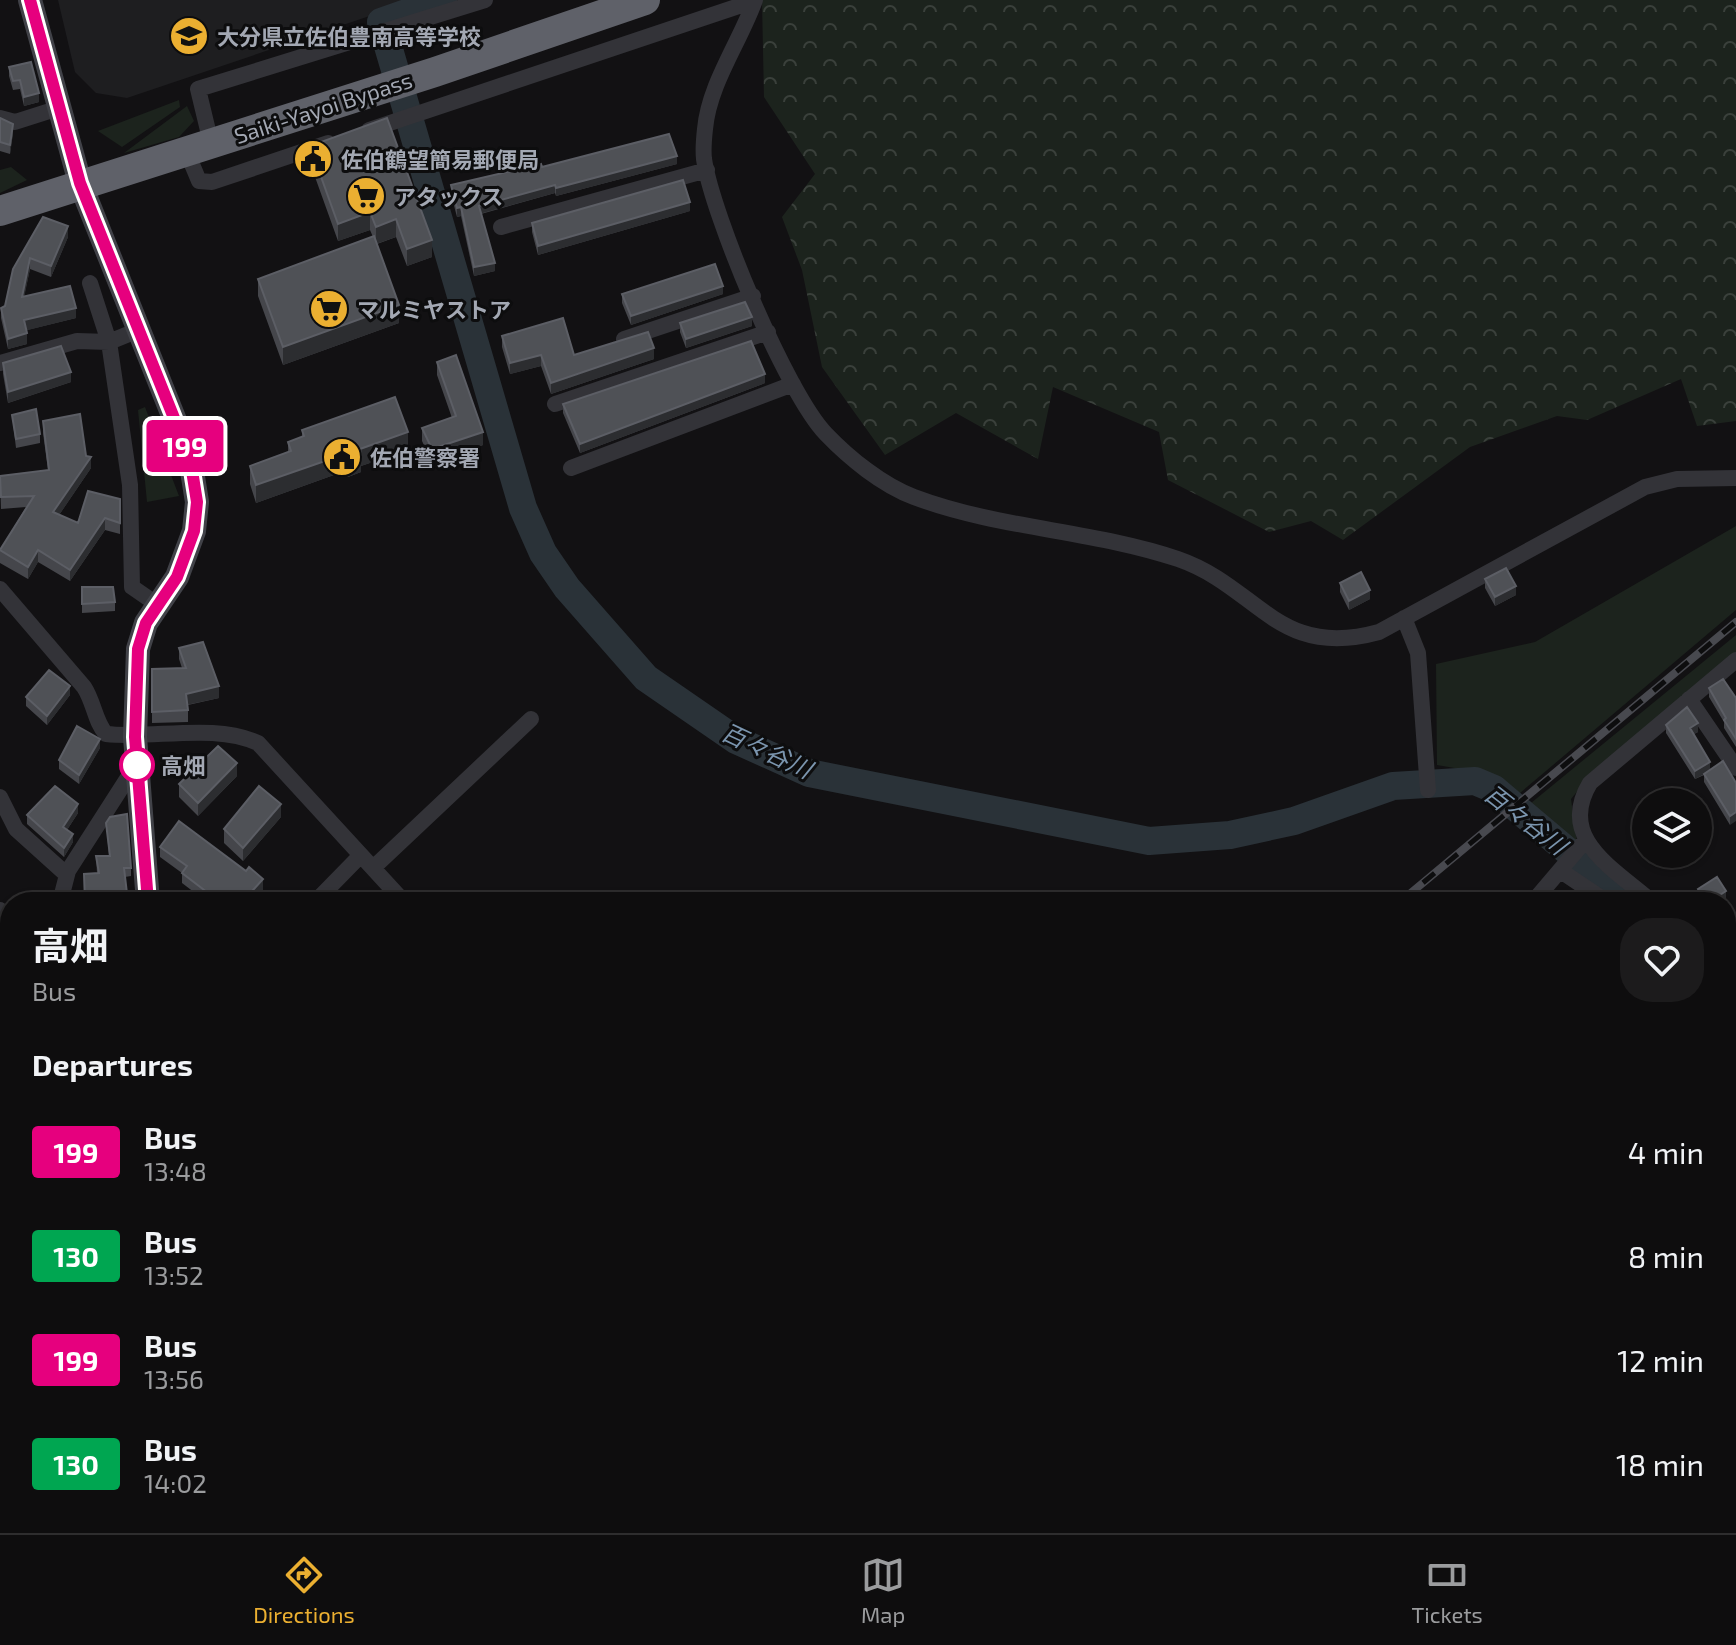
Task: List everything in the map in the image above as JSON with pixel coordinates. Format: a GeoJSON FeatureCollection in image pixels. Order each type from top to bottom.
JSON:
{"type":"FeatureCollection","features":[{"type":"Feature","properties":{"kind":"highway","name":"Saiki-Yayoi Bypass"},"geometry":{"type":"LineString","coordinates":[[0,211],[435,72],[645,0]]}},
{"type":"Feature","properties":{"kind":"main road"},"geometry":{"type":"LineString","coordinates":[[30,0],[80,183],[136,331],[190,458],[197,502],[188,552],[177,577],[146,623],[138,649],[135,737],[147,892]]}},
{"type":"Feature","properties":{"kind":"street"},"geometry":{"type":"LineString","coordinates":[[485,0],[198,89],[199,181],[212,182],[754,1]]}},
{"type":"Feature","properties":{"kind":"street"},"geometry":{"type":"LineString","coordinates":[[754,1],[712,97],[705,127],[707,170],[725,228],[793,384],[824,433],[865,468],[911,496],[978,517],[1125,544],[1180,560],[1204,571],[1282,625],[1304,635],[1356,638],[1404,618],[1645,487],[1677,479],[1736,478]]}},
{"type":"Feature","properties":{"kind":"street"},"geometry":{"type":"LineString","coordinates":[[0,118],[15,122],[59,108]]}},
{"type":"Feature","properties":{"kind":"street"},"geometry":{"type":"LineString","coordinates":[[501,227],[707,170]]}},
{"type":"Feature","properties":{"kind":"street"},"geometry":{"type":"LineString","coordinates":[[90,283],[109,342],[130,485],[132,587],[158,605]]}},
{"type":"Feature","properties":{"kind":"street"},"geometry":{"type":"LineString","coordinates":[[624,339],[753,296]]}},
{"type":"Feature","properties":{"kind":"street"},"geometry":{"type":"LineString","coordinates":[[0,363],[77,341],[109,342],[136,331]]}},
{"type":"Feature","properties":{"kind":"street"},"geometry":{"type":"LineString","coordinates":[[555,404],[768,332]]}},
{"type":"Feature","properties":{"kind":"street"},"geometry":{"type":"LineString","coordinates":[[571,468],[793,384]]}},
{"type":"Feature","properties":{"kind":"street"},"geometry":{"type":"LineString","coordinates":[[0,589],[84,687],[95,704],[99,726],[106,734],[135,737],[237,733],[258,743],[395,892]]}},
{"type":"Feature","properties":{"kind":"street"},"geometry":{"type":"LineString","coordinates":[[1404,618],[1418,653],[1428,790]]}},
{"type":"Feature","properties":{"kind":"street"},"geometry":{"type":"LineString","coordinates":[[1641,892],[1584,842],[1578,818],[1579,800],[1590,783],[1736,660]]}},
{"type":"Feature","properties":{"kind":"street"},"geometry":{"type":"LineString","coordinates":[[1689,699],[1736,768]]}},
{"type":"Feature","properties":{"kind":"street"},"geometry":{"type":"LineString","coordinates":[[373,868],[531,719]]}},
{"type":"Feature","properties":{"kind":"street"},"geometry":{"type":"LineString","coordinates":[[63,892],[67,875],[137,763]]}},
{"type":"Feature","properties":{"kind":"street"},"geometry":{"type":"LineString","coordinates":[[0,797],[16,829],[67,875]]}},
{"type":"Feature","properties":{"kind":"street"},"geometry":{"type":"LineString","coordinates":[[1542,892],[1584,842]]}},
{"type":"Feature","properties":{"kind":"street"},"geometry":{"type":"LineString","coordinates":[[325,892],[361,855]]}},
{"type":"Feature","properties":{"kind":"street"},"geometry":{"type":"LineString","coordinates":[[1561,871],[1592,892]]}},
{"type":"Feature","properties":{"kind":"shaded area","name":"大分県立佐伯豊南高等学校"},"geometry":{"type":"Polygon","coordinates":[[[58,0],[417,0],[127,98],[96,93],[75,72],[58,0]]]}},
{"type":"Feature","properties":{"kind":"green space"},"geometry":{"type":"Polygon","coordinates":[[[762,0],[1736,0],[1736,421],[1697,426],[1681,379],[1587,420],[1557,416],[1470,447],[1343,540],[1311,521],[1269,532],[1168,480],[1159,432],[1053,387],[1038,459],[956,413],[885,455],[822,367],[802,270],[782,217],[815,174],[764,97],[762,0]]]}},
{"type":"Feature","properties":{"kind":"green space"},"geometry":{"type":"Polygon","coordinates":[[[179,100],[180,107],[122,147],[98,131],[179,100]]]}},
{"type":"Feature","properties":{"kind":"green space"},"geometry":{"type":"Polygon","coordinates":[[[187,106],[194,121],[179,137],[124,153],[187,106]]]}},
{"type":"Feature","properties":{"kind":"green space"},"geometry":{"type":"Polygon","coordinates":[[[11,167],[27,180],[0,193],[0,170],[11,167]]]}},
{"type":"Feature","properties":{"kind":"green space"},"geometry":{"type":"Polygon","coordinates":[[[145,407],[179,496],[147,502],[138,410],[145,407]]]}},
{"type":"Feature","properties":{"kind":"green space"},"geometry":{"type":"Polygon","coordinates":[[[1736,526],[1736,610],[1520,793],[1489,774],[1437,765],[1436,664],[1535,642],[1736,526]]]}},
{"type":"Feature","properties":{"kind":"green space"},"geometry":{"type":"Polygon","coordinates":[[[1736,635],[1736,654],[1590,776],[1571,799],[1577,842],[1552,829],[1531,803],[1736,635]]]}},
{"type":"Feature","properties":{"kind":"building"},"geometry":{"type":"Polygon","coordinates":[[[31,62],[39,93],[24,97],[20,80],[13,81],[9,67],[31,62]]]}},
{"type":"Feature","properties":{"kind":"building"},"geometry":{"type":"Polygon","coordinates":[[[0,118],[13,124],[10,145],[0,142],[0,118]]]}},
{"type":"Feature","properties":{"kind":"building","name":"アタックス"},"geometry":{"type":"Polygon","coordinates":[[[387,118],[432,240],[407,249],[396,219],[376,227],[370,212],[338,224],[310,146],[387,118]]]}},
{"type":"Feature","properties":{"kind":"building"},"geometry":{"type":"Polygon","coordinates":[[[669,134],[677,156],[479,206],[495,263],[474,267],[461,207],[457,208],[451,185],[541,164],[542,167],[669,134]]]}},
{"type":"Feature","properties":{"kind":"building"},"geometry":{"type":"Polygon","coordinates":[[[683,180],[690,202],[538,246],[532,223],[683,180]]]}},
{"type":"Feature","properties":{"kind":"building"},"geometry":{"type":"Polygon","coordinates":[[[43,217],[68,226],[51,266],[30,258],[22,297],[70,286],[76,308],[24,320],[27,333],[8,339],[1,308],[5,306],[13,269],[43,217]]]}},
{"type":"Feature","properties":{"kind":"building","name":"マルミヤストア"},"geometry":{"type":"Polygon","coordinates":[[[374,236],[399,305],[283,347],[258,279],[374,236]]]}},
{"type":"Feature","properties":{"kind":"building"},"geometry":{"type":"Polygon","coordinates":[[[715,264],[723,286],[631,316],[622,294],[715,264]]]}},
{"type":"Feature","properties":{"kind":"building"},"geometry":{"type":"Polygon","coordinates":[[[745,302],[752,317],[686,339],[680,323],[745,302]]]}},
{"type":"Feature","properties":{"kind":"building"},"geometry":{"type":"Polygon","coordinates":[[[563,318],[574,355],[648,332],[654,348],[551,383],[541,355],[510,363],[502,336],[563,318]]]}},
{"type":"Feature","properties":{"kind":"building"},"geometry":{"type":"Polygon","coordinates":[[[751,341],[765,374],[580,444],[563,404],[751,341]]]}},
{"type":"Feature","properties":{"kind":"building"},"geometry":{"type":"Polygon","coordinates":[[[61,346],[71,372],[8,392],[3,363],[61,346]]]}},
{"type":"Feature","properties":{"kind":"building"},"geometry":{"type":"Polygon","coordinates":[[[456,355],[483,432],[432,449],[422,428],[456,416],[437,362],[456,355]]]}},
{"type":"Feature","properties":{"kind":"building"},"geometry":{"type":"Polygon","coordinates":[[[395,397],[408,432],[360,449],[361,455],[348,460],[345,454],[256,485],[250,466],[291,451],[288,442],[304,436],[302,430],[395,397]]]}},
{"type":"Feature","properties":{"kind":"building"},"geometry":{"type":"Polygon","coordinates":[[[36,409],[40,434],[16,439],[12,415],[36,409]]]}},
{"type":"Feature","properties":{"kind":"building"},"geometry":{"type":"Polygon","coordinates":[[[80,414],[86,456],[91,457],[53,512],[78,523],[88,491],[120,499],[120,523],[105,518],[70,570],[38,550],[28,567],[0,550],[34,496],[1,497],[0,476],[49,470],[43,421],[80,414]]]}},
{"type":"Feature","properties":{"kind":"building"},"geometry":{"type":"Polygon","coordinates":[[[1506,568],[1516,586],[1495,597],[1485,579],[1506,568]]]}},
{"type":"Feature","properties":{"kind":"building"},"geometry":{"type":"Polygon","coordinates":[[[1361,572],[1370,590],[1349,601],[1340,583],[1361,572]]]}},
{"type":"Feature","properties":{"kind":"building"},"geometry":{"type":"Polygon","coordinates":[[[82,587],[113,587],[115,602],[82,604],[82,587]]]}},
{"type":"Feature","properties":{"kind":"building"},"geometry":{"type":"Polygon","coordinates":[[[203,642],[219,686],[186,694],[188,710],[152,712],[152,669],[186,668],[179,648],[203,642]]]}},
{"type":"Feature","properties":{"kind":"building"},"geometry":{"type":"Polygon","coordinates":[[[49,670],[70,686],[47,716],[26,697],[49,670]]]}},
{"type":"Feature","properties":{"kind":"building"},"geometry":{"type":"Polygon","coordinates":[[[1723,679],[1736,698],[1736,739],[1709,688],[1723,679]]]}},
{"type":"Feature","properties":{"kind":"building"},"geometry":{"type":"Polygon","coordinates":[[[1687,707],[1698,723],[1690,728],[1710,762],[1695,771],[1666,725],[1687,707]]]}},
{"type":"Feature","properties":{"kind":"building"},"geometry":{"type":"Polygon","coordinates":[[[77,726],[100,739],[79,775],[59,760],[77,726]]]}},
{"type":"Feature","properties":{"kind":"building"},"geometry":{"type":"Polygon","coordinates":[[[218,746],[237,763],[198,803],[179,784],[218,746]]]}},
{"type":"Feature","properties":{"kind":"building"},"geometry":{"type":"Polygon","coordinates":[[[1723,761],[1736,783],[1736,812],[1730,816],[1704,774],[1723,761]]]}},
{"type":"Feature","properties":{"kind":"building"},"geometry":{"type":"Polygon","coordinates":[[[55,786],[78,804],[63,827],[73,834],[64,848],[27,815],[55,786]]]}},
{"type":"Feature","properties":{"kind":"building"},"geometry":{"type":"Polygon","coordinates":[[[259,786],[281,804],[243,848],[224,829],[259,786]]]}},
{"type":"Feature","properties":{"kind":"building"},"geometry":{"type":"Polygon","coordinates":[[[127,814],[131,868],[124,868],[127,892],[85,892],[84,874],[99,873],[96,856],[110,856],[106,823],[110,817],[127,814]]]}},
{"type":"Feature","properties":{"kind":"building"},"geometry":{"type":"Polygon","coordinates":[[[179,821],[246,871],[249,867],[263,879],[253,890],[255,892],[207,892],[182,873],[187,866],[160,847],[179,821]]]}},
{"type":"Feature","properties":{"kind":"building"},"geometry":{"type":"Polygon","coordinates":[[[1717,877],[1726,891],[1700,892],[1698,889],[1717,877]]]}},
{"type":"Feature","properties":{"kind":"waterway","name":"百々谷川"},"geometry":{"type":"LineString","coordinates":[[443,0],[381,22],[523,508],[543,553],[567,588],[646,678],[736,740],[809,773],[1149,841],[1230,835],[1294,821],[1393,786],[1475,781],[1494,789],[1616,892]]}},
{"type":"Feature","properties":{"kind":"railway"},"geometry":{"type":"LineString","coordinates":[[1412,892],[1736,622]]}},
{"type":"Feature","properties":{"kind":"bus line","name":"199"},"geometry":{"type":"LineString","coordinates":[[30,0],[80,183],[136,331],[190,458],[197,502],[188,552],[177,577],[146,623],[138,649],[135,737],[147,892]]}},
{"type":"Feature","properties":{"kind":"place","name":"大分県立佐伯豊南高等学校"},"geometry":{"type":"Point","coordinates":[189,36]}},
{"type":"Feature","properties":{"kind":"place","name":"佐伯鶴望簡易郵便局"},"geometry":{"type":"Point","coordinates":[313,159]}},
{"type":"Feature","properties":{"kind":"place","name":"アタックス"},"geometry":{"type":"Point","coordinates":[366,196]}},
{"type":"Feature","properties":{"kind":"place","name":"マルミヤストア"},"geometry":{"type":"Point","coordinates":[329,309]}},
{"type":"Feature","properties":{"kind":"place","name":"佐伯警察署"},"geometry":{"type":"Point","coordinates":[342,457]}},
{"type":"Feature","properties":{"kind":"place","name":"高畑"},"geometry":{"type":"Point","coordinates":[137,765]}}]}
